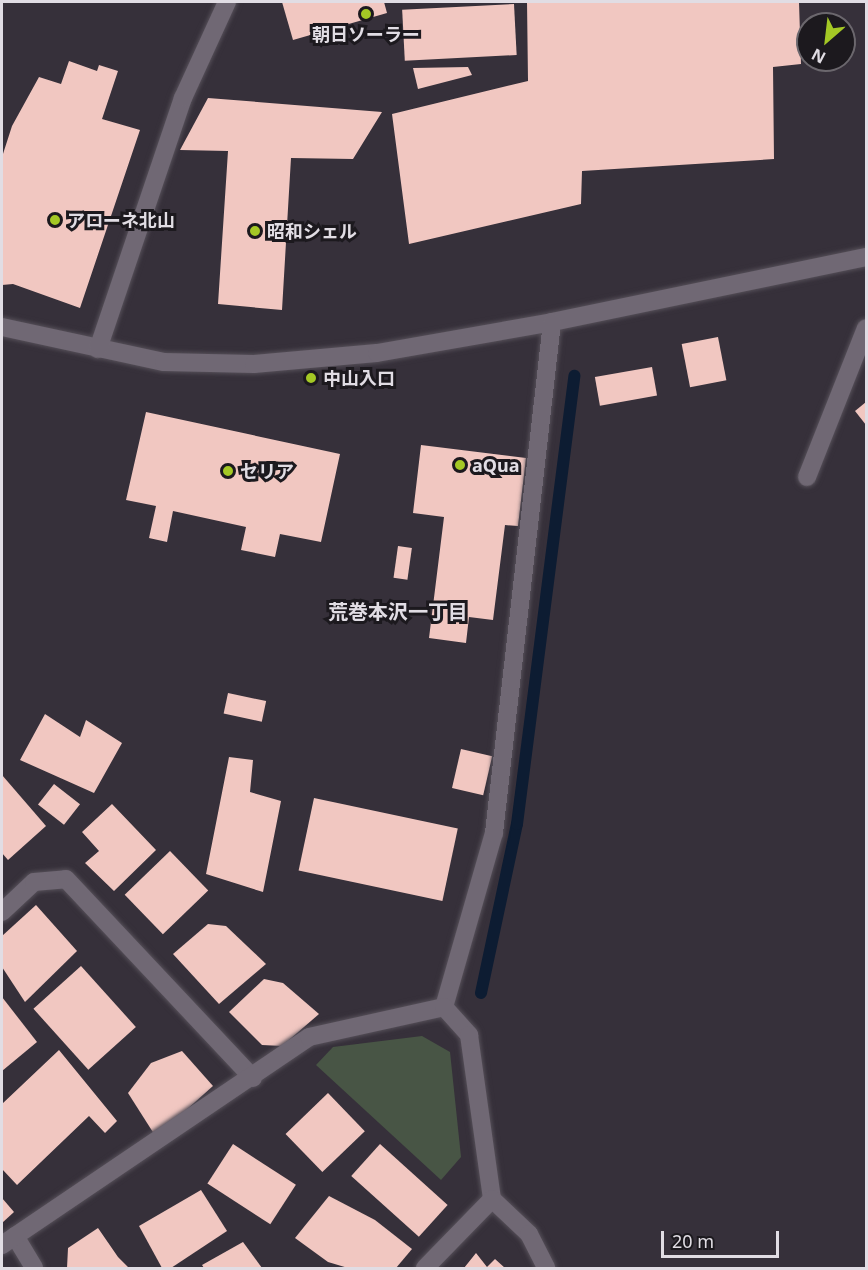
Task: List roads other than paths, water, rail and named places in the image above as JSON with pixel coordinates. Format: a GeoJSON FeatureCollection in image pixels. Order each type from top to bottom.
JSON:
{"type":"FeatureCollection","features":[{"type":"Feature","properties":{"kind":"street"},"geometry":{"type":"LineString","coordinates":[[98,350],[183,98],[227,2]]}},
{"type":"Feature","properties":{"kind":"street"},"geometry":{"type":"LineString","coordinates":[[2,327],[98,350],[164,362],[254,364],[377,353],[552,322],[867,257]]}},
{"type":"Feature","properties":{"kind":"street"},"geometry":{"type":"LineString","coordinates":[[444,1007],[494,833],[552,322]]}},
{"type":"Feature","properties":{"kind":"street"},"geometry":{"type":"LineString","coordinates":[[807,477],[867,328]]}},
{"type":"Feature","properties":{"kind":"street"},"geometry":{"type":"LineString","coordinates":[[2,912],[34,882],[66,879],[253,1078]]}},
{"type":"Feature","properties":{"kind":"street"},"geometry":{"type":"LineString","coordinates":[[34,1269],[8,1241],[253,1078],[309,1037],[444,1007]]}},
{"type":"Feature","properties":{"kind":"street"},"geometry":{"type":"LineString","coordinates":[[444,1007],[468,1035],[492,1200],[529,1234],[546,1269]]}},
{"type":"Feature","properties":{"kind":"street"},"geometry":{"type":"LineString","coordinates":[[425,1269],[492,1200]]}},
{"type":"Feature","properties":{"kind":"waterway"},"geometry":{"type":"LineString","coordinates":[[481,993],[517,824],[574,376]]}},
{"type":"Feature","properties":{"kind":"place","name":"朝日ソーラー"},"geometry":{"type":"Point","coordinates":[366,14]}},
{"type":"Feature","properties":{"kind":"place","name":"アローネ北山"},"geometry":{"type":"Point","coordinates":[55,220]}},
{"type":"Feature","properties":{"kind":"place","name":"昭和シェル"},"geometry":{"type":"Point","coordinates":[255,231]}},
{"type":"Feature","properties":{"kind":"place","name":"中山入口"},"geometry":{"type":"Point","coordinates":[311,378]}},
{"type":"Feature","properties":{"kind":"place","name":"aQua"},"geometry":{"type":"Point","coordinates":[460,465]}},
{"type":"Feature","properties":{"kind":"place","name":"セリア"},"geometry":{"type":"Point","coordinates":[228,471]}},
{"type":"Feature","properties":{"kind":"district","name":"荒巻本沢一丁目"},"geometry":{"type":"Point","coordinates":[398,611]}}]}
